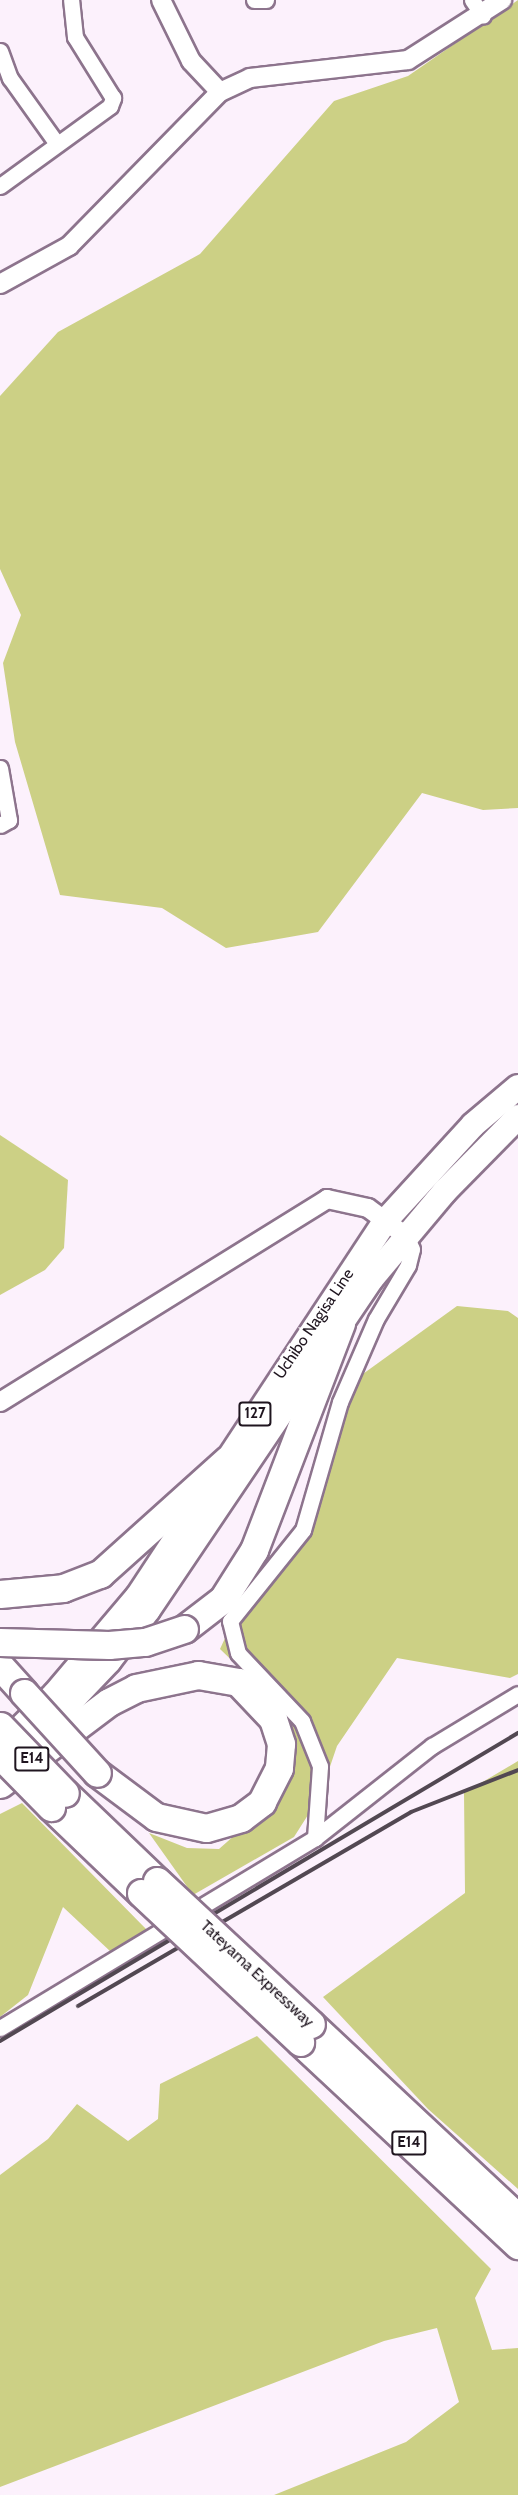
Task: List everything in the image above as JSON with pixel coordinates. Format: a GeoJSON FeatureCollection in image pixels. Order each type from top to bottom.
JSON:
{"type":"FeatureCollection","features":[{"type":"Feature","properties":{"kind":"highway","name":"Uchibo Nagisa Line"},"geometry":{"type":"LineString","coordinates":[[0,1748],[55,1694],[138,1596],[387,1219],[474,1125],[518,1087]]}},
{"type":"Feature","properties":{"kind":"highway","name":"Uchibo Nagisa Line"},"geometry":{"type":"LineString","coordinates":[[0,1775],[109,1661],[148,1610],[341,1323],[406,1236],[518,1117]]}},
{"type":"Feature","properties":{"kind":"highway"},"geometry":{"type":"LineString","coordinates":[[0,1642],[110,1645],[145,1642],[184,1629],[223,1599],[254,1550],[341,1323]]}},
{"type":"Feature","properties":{"kind":"highway"},"geometry":{"type":"LineString","coordinates":[[0,1594],[63,1588],[100,1574],[228,1459]]}},
{"type":"Feature","properties":{"kind":"highway"},"geometry":{"type":"LineString","coordinates":[[0,1666],[24,1693],[97,1773],[156,1817],[206,1828],[241,1818],[262,1802],[279,1768],[281,1744],[273,1719],[238,1682],[198,1675],[136,1688],[109,1701],[0,1784]]}},
{"type":"Feature","properties":{"kind":"highway","name":"Tateyama Expressway"},"geometry":{"type":"LineString","coordinates":[[0,1726],[58,1800]]}},
{"type":"Feature","properties":{"kind":"highway","name":"Tateyama Expressway"},"geometry":{"type":"LineString","coordinates":[[0,1755],[58,1800],[305,2033],[518,2245]]}},
{"type":"Feature","properties":{"kind":"highway","name":"Tateyama Expressway"},"geometry":{"type":"LineString","coordinates":[[305,2033],[518,2218]]}},
{"type":"Feature","properties":{"kind":"street"},"geometry":{"type":"LineString","coordinates":[[0,186],[57,144],[112,98],[75,37],[71,0]]}},
{"type":"Feature","properties":{"kind":"street"},"geometry":{"type":"LineString","coordinates":[[161,0],[191,61],[220,92]]}},
{"type":"Feature","properties":{"kind":"street"},"geometry":{"type":"LineString","coordinates":[[254,0],[266,0]]}},
{"type":"Feature","properties":{"kind":"street"},"geometry":{"type":"LineString","coordinates":[[472,0],[483,16]]}},
{"type":"Feature","properties":{"kind":"street"},"geometry":{"type":"LineString","coordinates":[[0,284],[69,246],[220,92],[250,78],[408,60],[483,16],[502,0]]}},
{"type":"Feature","properties":{"kind":"street"},"geometry":{"type":"LineString","coordinates":[[0,51],[10,78],[57,144]]}},
{"type":"Feature","properties":{"kind":"street"},"geometry":{"type":"LineString","coordinates":[[0,768],[9,820],[0,825]]}},
{"type":"Feature","properties":{"kind":"street"},"geometry":{"type":"LineString","coordinates":[[0,1402],[304,1209],[346,1199],[387,1219],[406,1236],[411,1249],[408,1265],[376,1318],[344,1392],[303,1530],[230,1621],[238,1653],[302,1720],[320,1766],[315,1838]]}},
{"type":"Feature","properties":{"kind":"street"},"geometry":{"type":"LineString","coordinates":[[0,2028],[315,1838],[432,1746],[518,1694]]}},
{"type":"Feature","properties":{"kind":"green space"},"geometry":{"type":"Polygon","coordinates":[[[518,0],[518,808],[483,810],[422,793],[318,932],[226,948],[162,908],[60,895],[15,742],[3,663],[21,615],[0,569],[0,396],[58,332],[200,254],[334,101],[408,76],[518,0]]]}},
{"type":"Feature","properties":{"kind":"green space"},"geometry":{"type":"Polygon","coordinates":[[[0,1135],[68,1180],[64,1248],[45,1270],[0,1295],[0,1135]]]}},
{"type":"Feature","properties":{"kind":"green space"},"geometry":{"type":"Polygon","coordinates":[[[457,1306],[508,1311],[518,1318],[518,1674],[510,1678],[397,1658],[337,1746],[320,1796],[294,1837],[193,1895],[149,1833],[187,1848],[219,1849],[286,1790],[292,1741],[252,1680],[220,1649],[232,1623],[286,1568],[349,1384],[457,1306]]]}},
{"type":"Feature","properties":{"kind":"green space"},"geometry":{"type":"Polygon","coordinates":[[[518,1761],[518,2189],[428,2109],[323,1997],[465,1893],[464,1793],[518,1761]]]}},
{"type":"Feature","properties":{"kind":"green space"},"geometry":{"type":"Polygon","coordinates":[[[22,1803],[147,1930],[111,1952],[63,1907],[28,1995],[0,2017],[0,1814],[22,1803]]]}},
{"type":"Feature","properties":{"kind":"green space"},"geometry":{"type":"Polygon","coordinates":[[[257,2036],[491,2269],[475,2298],[492,2350],[518,2348],[518,2495],[274,2495],[406,2442],[459,2402],[437,2328],[384,2341],[0,2487],[0,2175],[48,2139],[77,2104],[128,2141],[158,2119],[160,2084],[257,2036]]]}},
{"type":"Feature","properties":{"kind":"railway"},"geometry":{"type":"LineString","coordinates":[[0,2041],[518,1733]]}},
{"type":"Feature","properties":{"kind":"railway"},"geometry":{"type":"LineString","coordinates":[[78,2006],[411,1812],[518,1770]]}}]}
